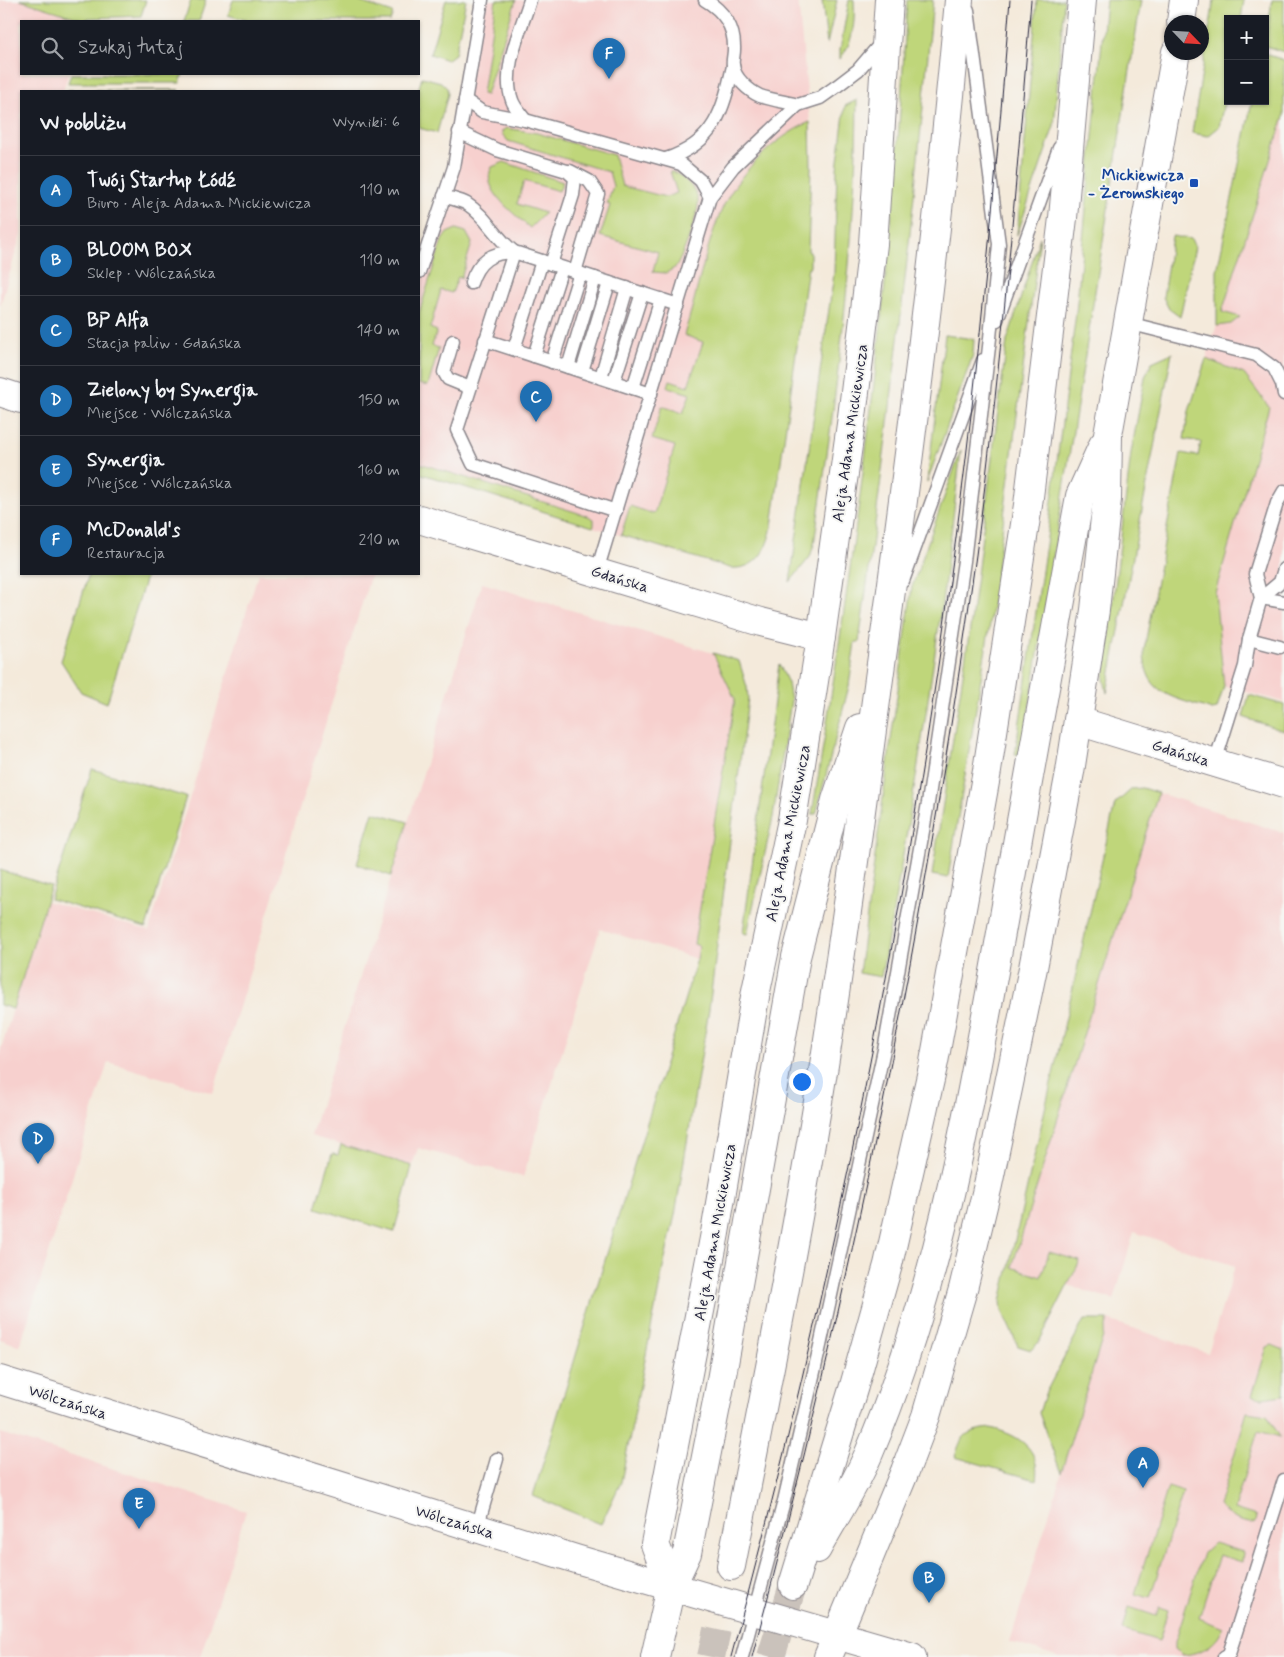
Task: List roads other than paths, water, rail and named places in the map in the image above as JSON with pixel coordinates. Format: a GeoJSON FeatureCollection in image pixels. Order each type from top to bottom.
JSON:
{"type":"FeatureCollection","features":[{"type":"Feature","properties":{"kind":"main road","name":"Aleja Adama Mickiewicza"},"geometry":{"type":"LineString","coordinates":[[671,1586],[655,1544],[715,1233],[756,991],[792,820],[821,637],[852,417],[872,253],[889,0]]}},
{"type":"Feature","properties":{"kind":"main road"},"geometry":{"type":"LineString","coordinates":[[731,1566],[780,1316],[824,1066],[886,627],[941,195],[959,0]]}},
{"type":"Feature","properties":{"kind":"main road"},"geometry":{"type":"LineString","coordinates":[[1082,0],[1073,110],[1046,370],[1013,607],[987,771],[936,1053],[888,1265],[795,1586],[868,1456],[910,1343],[928,1279],[953,1176],[990,993],[1080,496],[1108,435]]}},
{"type":"Feature","properties":{"kind":"main road"},"geometry":{"type":"LineString","coordinates":[[1182,15],[1184,0]]}},
{"type":"Feature","properties":{"kind":"main road"},"geometry":{"type":"LineString","coordinates":[[833,1646],[902,1481],[926,1416],[963,1289],[988,1185],[1031,977],[1078,721],[1095,610],[1107,500],[1108,435],[1175,60]]}},
{"type":"Feature","properties":{"kind":"main road"},"geometry":{"type":"LineString","coordinates":[[0,392],[20,398]]}},
{"type":"Feature","properties":{"kind":"main road","name":"Gdańska"},"geometry":{"type":"LineString","coordinates":[[420,518],[761,622],[821,637]]}},
{"type":"Feature","properties":{"kind":"main road"},"geometry":{"type":"LineString","coordinates":[[655,1657],[671,1586],[687,1553],[727,1347],[796,957],[836,800],[880,668]]}},
{"type":"Feature","properties":{"kind":"main road","name":"Gdańska"},"geometry":{"type":"LineString","coordinates":[[1078,721],[1284,784]]}},
{"type":"Feature","properties":{"kind":"main road","name":"Wólczańska"},"geometry":{"type":"LineString","coordinates":[[0,1380],[477,1528],[754,1611],[833,1646],[912,1657]]}},
{"type":"Feature","properties":{"kind":"lane"},"geometry":{"type":"LineString","coordinates":[[420,269],[454,167],[482,0]]}},
{"type":"Feature","properties":{"kind":"lane"},"geometry":{"type":"LineString","coordinates":[[526,120],[512,102],[509,88],[510,68],[530,0]]}},
{"type":"Feature","properties":{"kind":"lane"},"geometry":{"type":"LineString","coordinates":[[666,159],[683,154],[706,137],[724,102],[732,66],[733,33],[726,18],[705,0]]}},
{"type":"Feature","properties":{"kind":"lane"},"geometry":{"type":"LineString","coordinates":[[742,1657],[764,1577],[820,1346],[885,1045],[926,812],[964,561],[998,256],[998,233],[967,0]]}},
{"type":"Feature","properties":{"kind":"lane"},"geometry":{"type":"LineString","coordinates":[[597,571],[710,197],[733,166],[798,105],[820,98],[858,70],[887,37]]}},
{"type":"Feature","properties":{"kind":"lane"},"geometry":{"type":"LineString","coordinates":[[732,66],[739,78],[752,91],[761,96],[798,105]]}},
{"type":"Feature","properties":{"kind":"lane"},"geometry":{"type":"LineString","coordinates":[[465,100],[482,112],[526,120],[681,164],[701,181],[710,197]]}},
{"type":"Feature","properties":{"kind":"lane"},"geometry":{"type":"LineString","coordinates":[[886,627],[1073,110]]}},
{"type":"Feature","properties":{"kind":"lane"},"geometry":{"type":"LineString","coordinates":[[459,132],[496,150],[568,170],[589,181],[598,194],[552,362]]}},
{"type":"Feature","properties":{"kind":"lane"},"geometry":{"type":"LineString","coordinates":[[534,356],[552,264],[575,185],[576,178],[568,170]]}},
{"type":"Feature","properties":{"kind":"lane"},"geometry":{"type":"LineString","coordinates":[[444,196],[465,203],[474,210],[502,242],[514,252],[678,305]]}},
{"type":"Feature","properties":{"kind":"lane"},"geometry":{"type":"LineString","coordinates":[[471,283],[475,271],[482,261],[496,254],[514,252]]}},
{"type":"Feature","properties":{"kind":"lane"},"geometry":{"type":"LineString","coordinates":[[514,252],[457,430],[473,464],[478,467],[616,511]]}},
{"type":"Feature","properties":{"kind":"lane"},"geometry":{"type":"LineString","coordinates":[[514,349],[552,264]]}},
{"type":"Feature","properties":{"kind":"lane"},"geometry":{"type":"LineString","coordinates":[[568,367],[595,278]]}},
{"type":"Feature","properties":{"kind":"lane"},"geometry":{"type":"LineString","coordinates":[[582,371],[610,283]]}},
{"type":"Feature","properties":{"kind":"lane"},"geometry":{"type":"LineString","coordinates":[[601,378],[628,288]]}},
{"type":"Feature","properties":{"kind":"lane"},"geometry":{"type":"LineString","coordinates":[[614,382],[642,293]]}},
{"type":"Feature","properties":{"kind":"lane"},"geometry":{"type":"LineString","coordinates":[[634,388],[661,299]]}},
{"type":"Feature","properties":{"kind":"lane"},"geometry":{"type":"LineString","coordinates":[[1128,323],[1256,355],[1274,368],[1282,384],[1284,394]]}},
{"type":"Feature","properties":{"kind":"lane"},"geometry":{"type":"LineString","coordinates":[[485,340],[651,394]]}},
{"type":"Feature","properties":{"kind":"lane"},"geometry":{"type":"LineString","coordinates":[[453,341],[444,372],[448,379],[470,388]]}},
{"type":"Feature","properties":{"kind":"lane"},"geometry":{"type":"LineString","coordinates":[[1215,762],[1245,666],[1249,638],[1261,598],[1254,574],[1277,503],[1284,491]]}},
{"type":"Feature","properties":{"kind":"lane"},"geometry":{"type":"LineString","coordinates":[[1261,598],[1280,582],[1284,569]]}},
{"type":"Feature","properties":{"kind":"lane"},"geometry":{"type":"LineString","coordinates":[[1261,598],[1284,602]]}},
{"type":"Feature","properties":{"kind":"lane"},"geometry":{"type":"LineString","coordinates":[[1249,638],[1280,648]]}},
{"type":"Feature","properties":{"kind":"lane"},"geometry":{"type":"LineString","coordinates":[[477,1528],[497,1459]]}},
{"type":"Feature","properties":{"kind":"lane"},"geometry":{"type":"LineString","coordinates":[[1224,1657],[1229,1654],[1284,1480]]}},
{"type":"Feature","properties":{"kind":"tunnel"},"geometry":{"type":"LineString","coordinates":[[711,1657],[731,1566]]}},
{"type":"Feature","properties":{"kind":"tunnel"},"geometry":{"type":"LineString","coordinates":[[771,1657],[793,1585]]}},
{"type":"Feature","properties":{"kind":"tram line"},"geometry":{"type":"LineString","coordinates":[[731,1657],[768,1518],[834,1238],[890,956],[915,814],[957,530],[973,398],[987,265],[1010,0]]}},
{"type":"Feature","properties":{"kind":"tram line"},"geometry":{"type":"LineString","coordinates":[[752,1657],[788,1521],[852,1247],[882,1110],[909,972],[933,833],[956,694],[985,486],[1007,278],[1031,0]]}},
{"type":"Feature","properties":{"kind":"place","name":"McDonald's"},"geometry":{"type":"Point","coordinates":[609,79]}},
{"type":"Feature","properties":{"kind":"place","name":"Mickiewicza - Żeromskiego"},"geometry":{"type":"Point","coordinates":[1194,183]}},
{"type":"Feature","properties":{"kind":"place","name":"BP Alfa"},"geometry":{"type":"Point","coordinates":[536,422]}},
{"type":"Feature","properties":{"kind":"place","name":"Zielony by Synergia"},"geometry":{"type":"Point","coordinates":[38,1164]}},
{"type":"Feature","properties":{"kind":"place","name":"Twój Startup Łódź"},"geometry":{"type":"Point","coordinates":[1143,1488]}},
{"type":"Feature","properties":{"kind":"place","name":"Synergia"},"geometry":{"type":"Point","coordinates":[139,1529]}},
{"type":"Feature","properties":{"kind":"place","name":"BLOOM BOX"},"geometry":{"type":"Point","coordinates":[929,1603]}}]}
